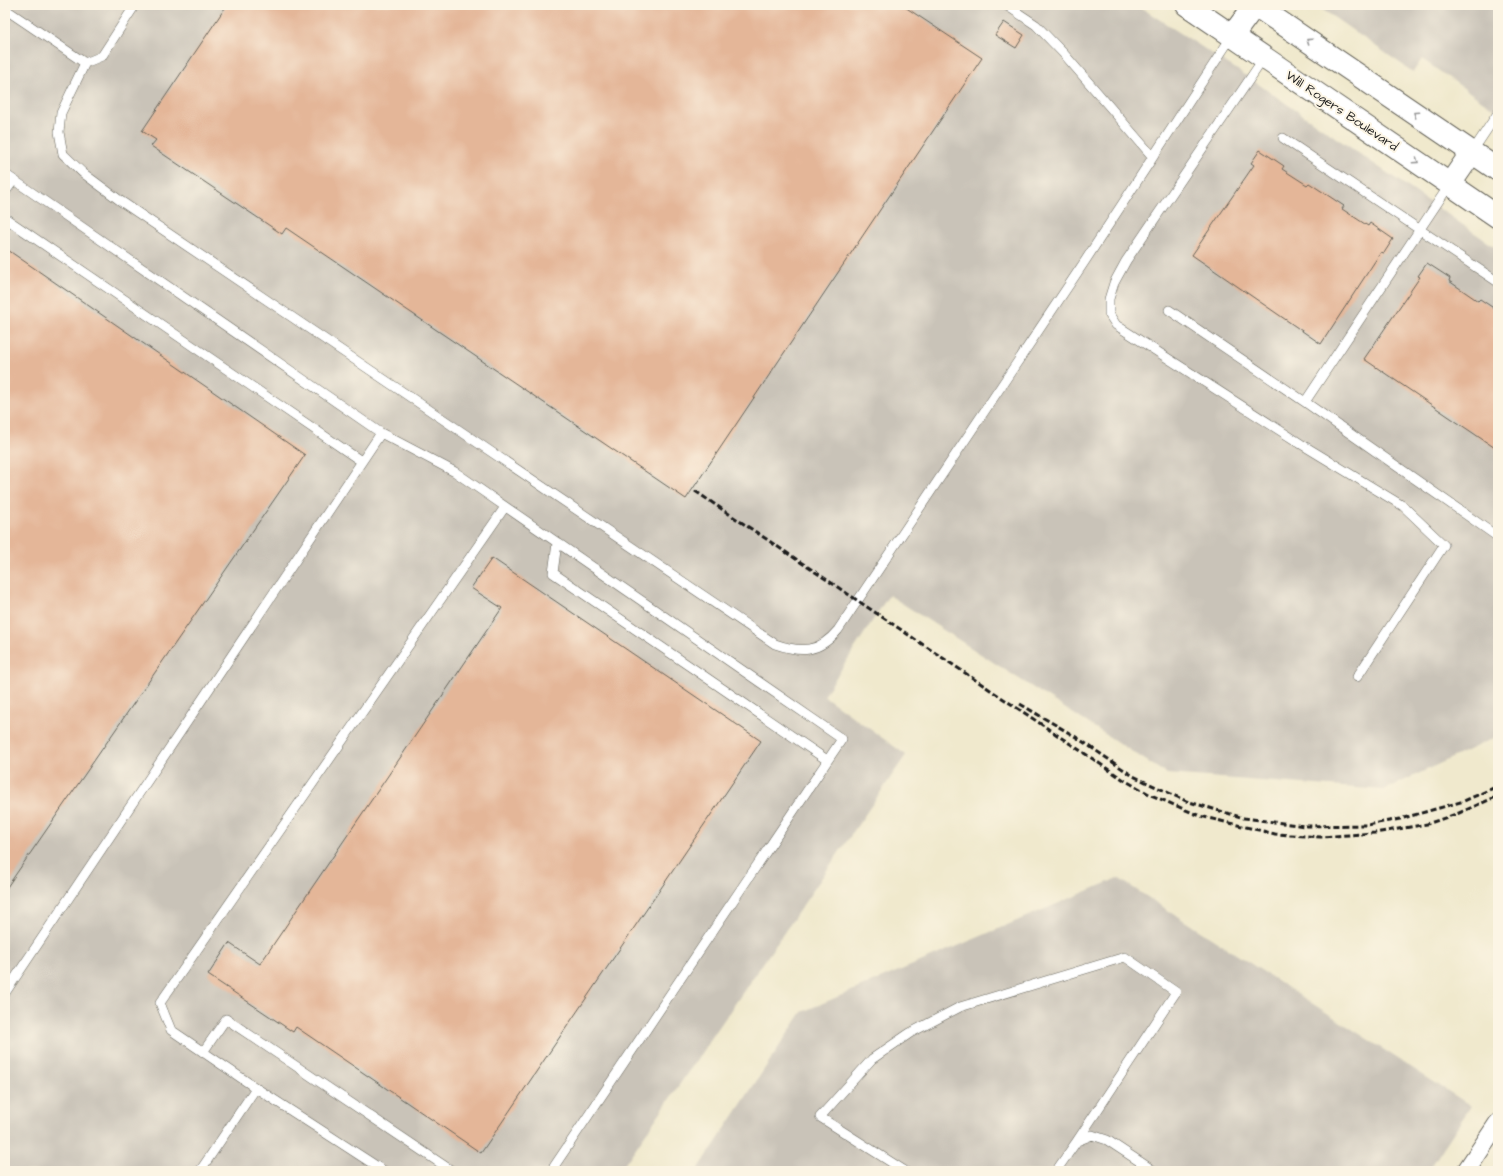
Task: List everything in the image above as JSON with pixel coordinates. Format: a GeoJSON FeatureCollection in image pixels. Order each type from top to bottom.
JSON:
{"type":"FeatureCollection","features":[{"type":"Feature","properties":{"kind":"main road","name":"Will Rogers Boulevard"},"geometry":{"type":"LineString","coordinates":[[1187,5],[1498,217]]}},
{"type":"Feature","properties":{"kind":"main road"},"geometry":{"type":"LineString","coordinates":[[1232,36],[1255,5],[1498,170]]}},
{"type":"Feature","properties":{"kind":"main road"},"geometry":{"type":"LineString","coordinates":[[1450,184],[1472,152]]}},
{"type":"Feature","properties":{"kind":"street"},"geometry":{"type":"LineString","coordinates":[[1466,1171],[1495,1133]]}},
{"type":"Feature","properties":{"kind":"lane"},"geometry":{"type":"LineString","coordinates":[[135,5],[102,56],[85,63],[61,113],[59,132],[63,154],[83,173],[122,202],[774,644],[790,649],[804,650],[818,646],[830,640],[838,630],[1085,261],[1232,36]]}},
{"type":"Feature","properties":{"kind":"lane"},"geometry":{"type":"LineString","coordinates":[[1006,5],[1036,25],[1064,54],[1153,157]]}},
{"type":"Feature","properties":{"kind":"lane"},"geometry":{"type":"LineString","coordinates":[[5,9],[85,63]]}},
{"type":"Feature","properties":{"kind":"lane"},"geometry":{"type":"LineString","coordinates":[[1264,58],[1126,261],[1114,283],[1109,299],[1109,314],[1116,325],[1150,348],[1301,444],[1403,506],[1444,545],[1357,677]]}},
{"type":"Feature","properties":{"kind":"lane"},"geometry":{"type":"LineString","coordinates":[[1472,152],[1498,113]]}},
{"type":"Feature","properties":{"kind":"lane"},"geometry":{"type":"LineString","coordinates":[[1284,138],[1498,282]]}},
{"type":"Feature","properties":{"kind":"lane"},"geometry":{"type":"LineString","coordinates":[[5,174],[381,433],[455,472],[842,739],[551,1171]]}},
{"type":"Feature","properties":{"kind":"lane"},"geometry":{"type":"LineString","coordinates":[[5,192],[14,180]]}},
{"type":"Feature","properties":{"kind":"lane"},"geometry":{"type":"LineString","coordinates":[[1305,402],[1450,184]]}},
{"type":"Feature","properties":{"kind":"lane"},"geometry":{"type":"LineString","coordinates":[[5,218],[361,461]]}},
{"type":"Feature","properties":{"kind":"lane"},"geometry":{"type":"LineString","coordinates":[[1169,310],[1305,402],[1498,537]]}},
{"type":"Feature","properties":{"kind":"lane"},"geometry":{"type":"LineString","coordinates":[[5,993],[381,433]]}},
{"type":"Feature","properties":{"kind":"lane"},"geometry":{"type":"LineString","coordinates":[[384,1171],[256,1088],[171,1030],[160,1003],[505,507]]}},
{"type":"Feature","properties":{"kind":"lane"},"geometry":{"type":"LineString","coordinates":[[558,543],[553,573],[827,760]]}},
{"type":"Feature","properties":{"kind":"lane"},"geometry":{"type":"LineString","coordinates":[[905,1171],[820,1117],[872,1059],[910,1033],[960,1007],[1125,956],[1176,992],[1056,1171]]}},
{"type":"Feature","properties":{"kind":"lane"},"geometry":{"type":"LineString","coordinates":[[203,1052],[226,1019],[452,1171]]}},
{"type":"Feature","properties":{"kind":"lane"},"geometry":{"type":"LineString","coordinates":[[200,1171],[256,1088]]}},
{"type":"Feature","properties":{"kind":"lane"},"geometry":{"type":"LineString","coordinates":[[1077,1141],[1092,1135],[1107,1140],[1154,1171]]}},
{"type":"Feature","properties":{"kind":"shaded area"},"geometry":{"type":"Polygon","coordinates":[[[5,5],[1137,5],[1245,75],[1498,249],[1498,736],[1384,790],[1167,774],[889,595],[824,696],[906,755],[620,1171],[5,1171],[5,5]]]}},
{"type":"Feature","properties":{"kind":"shaded area"},"geometry":{"type":"Polygon","coordinates":[[[1316,5],[1498,5],[1498,112],[1422,59],[1413,72],[1316,5]]]}},
{"type":"Feature","properties":{"kind":"shaded area"},"geometry":{"type":"Polygon","coordinates":[[[1118,878],[1471,1106],[1428,1171],[697,1171],[802,1012],[1118,878]]]}},
{"type":"Feature","properties":{"kind":"building"},"geometry":{"type":"Polygon","coordinates":[[[227,5],[902,5],[982,58],[686,499],[286,228],[282,234],[151,146],[156,140],[142,131],[227,5]]]}},
{"type":"Feature","properties":{"kind":"building"},"geometry":{"type":"Polygon","coordinates":[[[1004,22],[1024,35],[1016,48],[995,35],[1004,22]]]}},
{"type":"Feature","properties":{"kind":"building"},"geometry":{"type":"Polygon","coordinates":[[[1260,150],[1284,166],[1282,169],[1307,185],[1309,183],[1344,206],[1342,209],[1368,226],[1370,223],[1393,239],[1384,253],[1381,252],[1321,344],[1192,255],[1254,165],[1251,163],[1260,150]]]}},
{"type":"Feature","properties":{"kind":"building"},"geometry":{"type":"Polygon","coordinates":[[[5,248],[305,455],[5,890],[5,248]]]}},
{"type":"Feature","properties":{"kind":"building"},"geometry":{"type":"Polygon","coordinates":[[[1427,263],[1450,278],[1449,281],[1478,301],[1480,299],[1498,311],[1498,450],[1364,359],[1420,277],[1418,276],[1427,263]]]}},
{"type":"Feature","properties":{"kind":"building"},"geometry":{"type":"Polygon","coordinates":[[[492,558],[761,741],[481,1153],[296,1027],[293,1032],[208,975],[229,943],[260,964],[502,608],[471,588],[492,558]]]}},
{"type":"Feature","properties":{"kind":"railway"},"geometry":{"type":"LineString","coordinates":[[695,491],[1124,780],[1151,795],[1200,816],[1275,834],[1321,837],[1375,833],[1427,824],[1459,813],[1498,796]]}},
{"type":"Feature","properties":{"kind":"railway"},"geometry":{"type":"LineString","coordinates":[[1020,704],[1076,737],[1133,776],[1186,801],[1244,818],[1305,826],[1367,825],[1400,819],[1464,801],[1498,786]]}}]}
